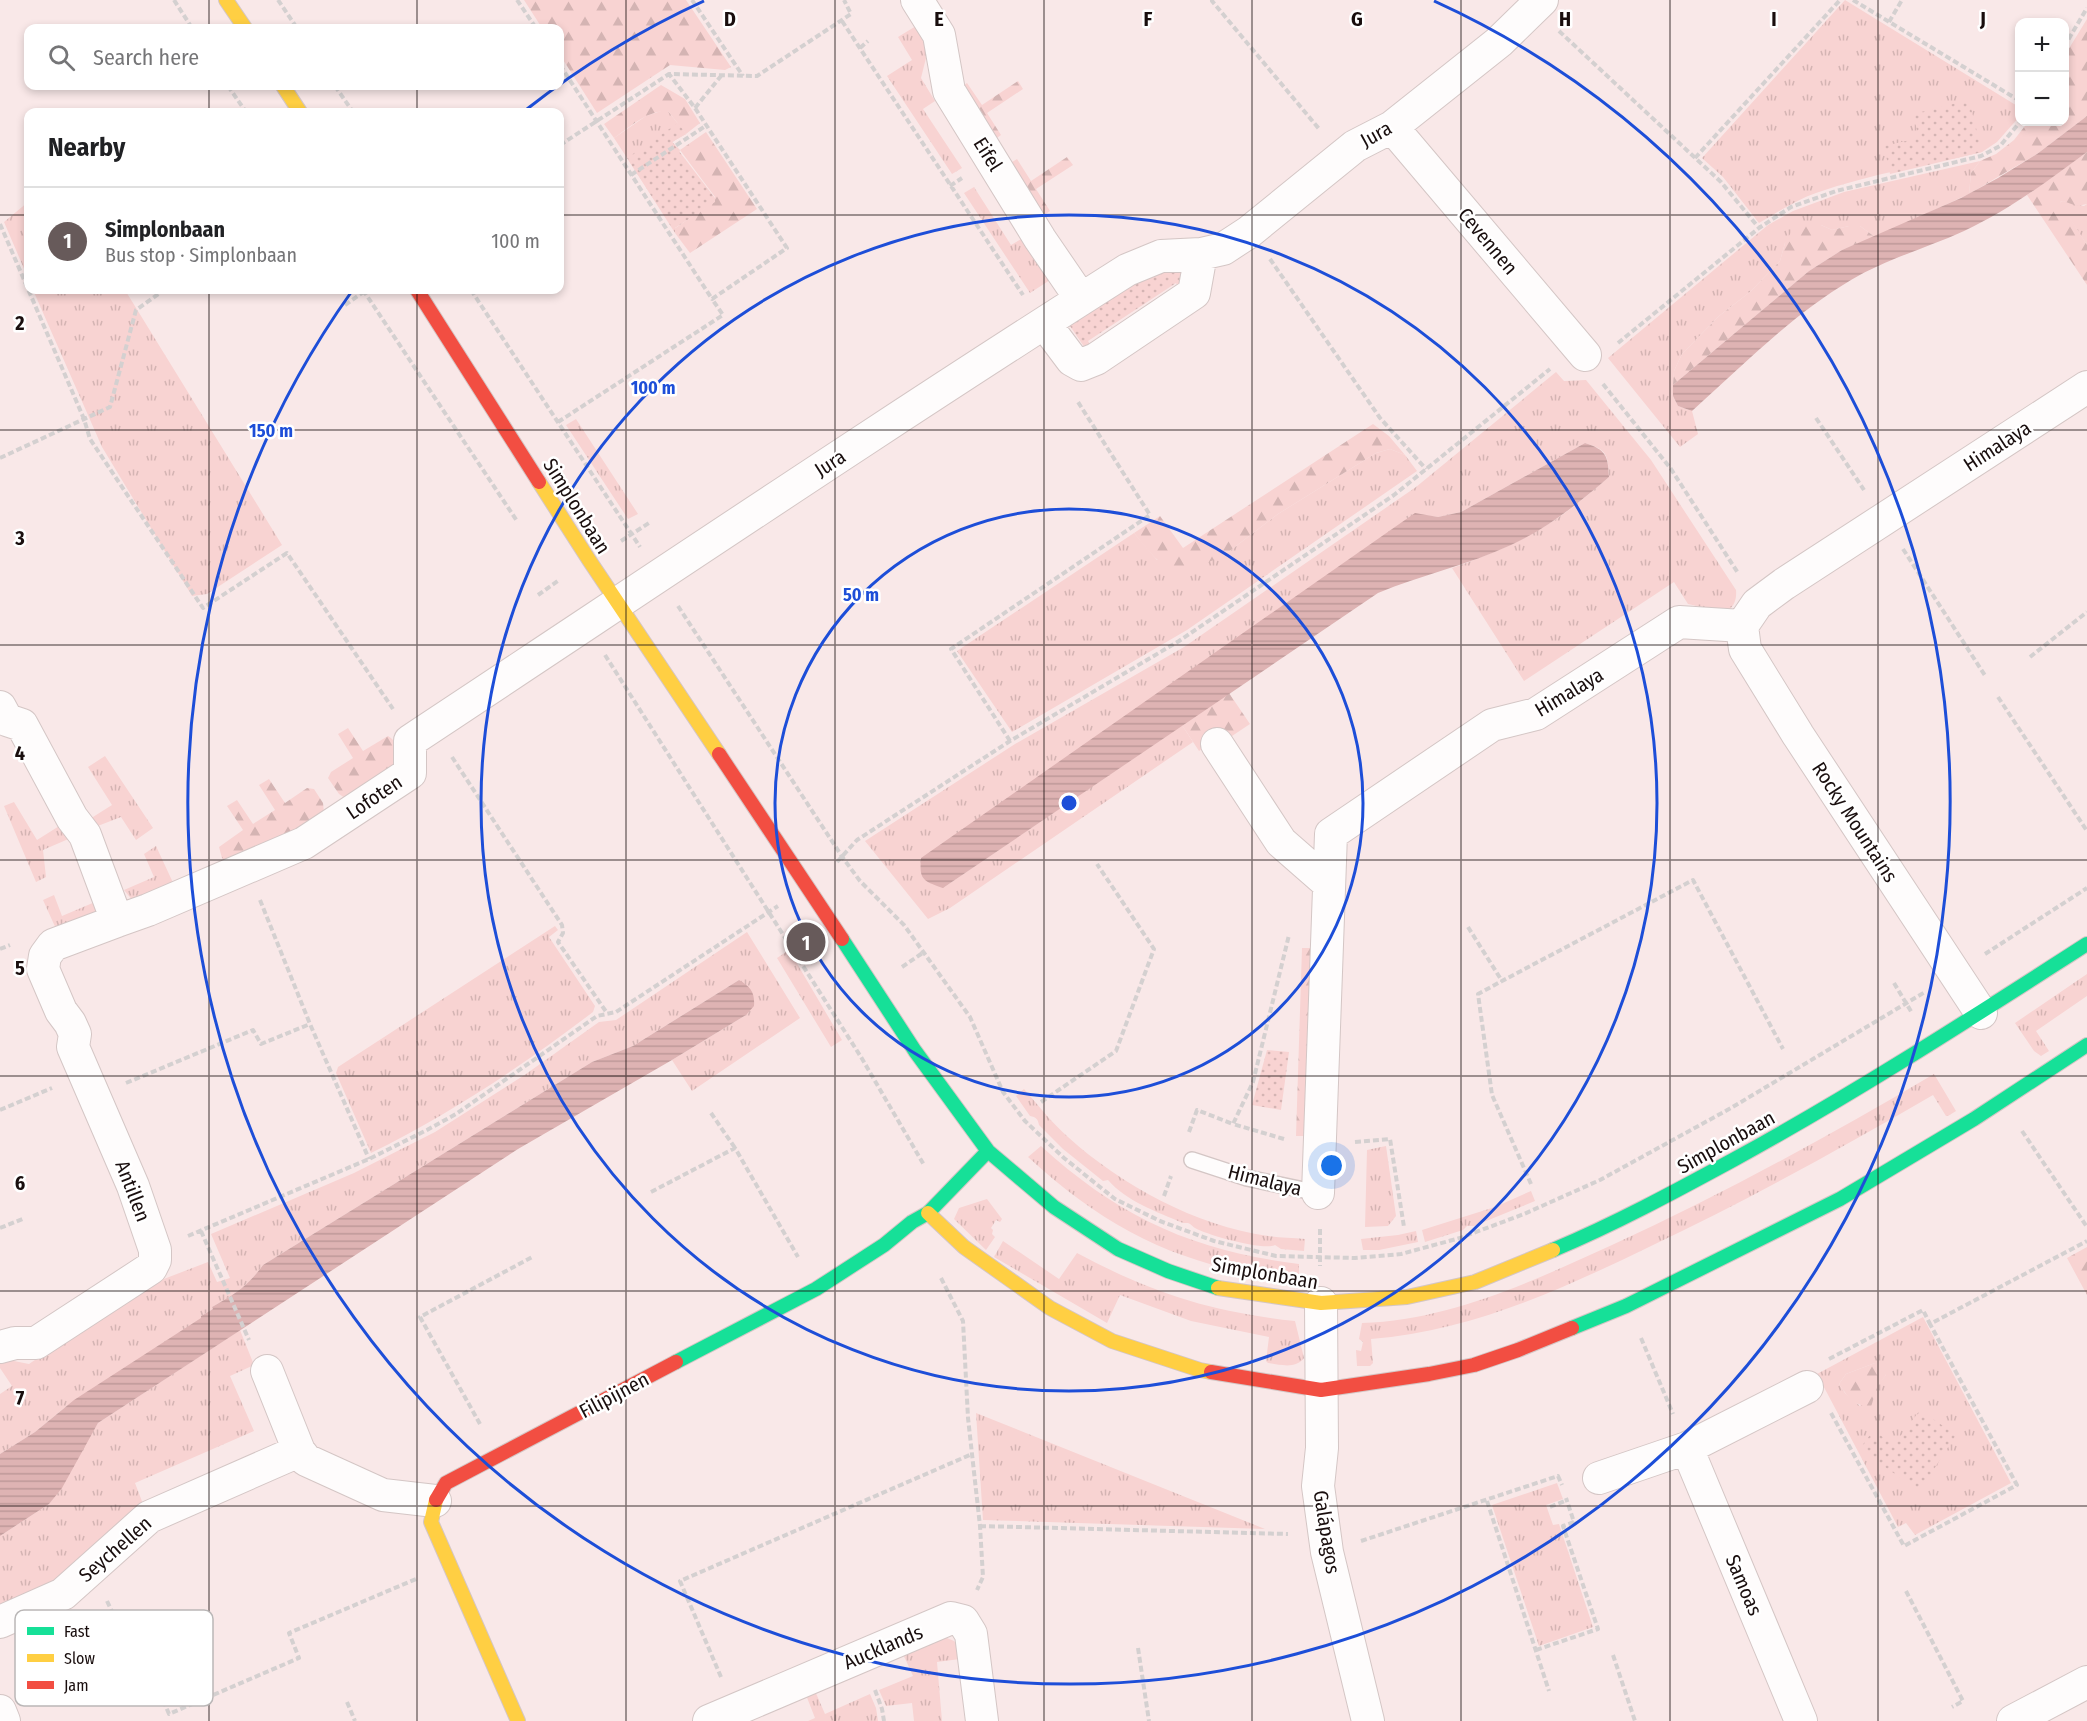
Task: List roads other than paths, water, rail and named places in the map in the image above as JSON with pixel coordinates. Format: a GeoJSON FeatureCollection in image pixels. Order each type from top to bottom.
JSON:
{"type":"FeatureCollection","features":[{"type":"Feature","properties":{"kind":"street"},"geometry":{"type":"LineString","coordinates":[[226,0],[242,24]]}},
{"type":"Feature","properties":{"kind":"street","name":"Eifel"},"geometry":{"type":"LineString","coordinates":[[917,0],[939,34],[949,91],[1040,239],[1081,299]]}},
{"type":"Feature","properties":{"kind":"street","name":"Jura"},"geometry":{"type":"LineString","coordinates":[[617,603],[1127,270],[1161,256],[1200,254],[1223,249],[1249,232],[1355,146],[1392,127],[1499,42],[1532,3]]}},
{"type":"Feature","properties":{"kind":"street"},"geometry":{"type":"LineString","coordinates":[[286,90],[297,108]]}},
{"type":"Feature","properties":{"kind":"street","name":"Cevennen"},"geometry":{"type":"LineString","coordinates":[[1392,127],[1586,361]]}},
{"type":"Feature","properties":{"kind":"street"},"geometry":{"type":"LineString","coordinates":[[1045,324],[1072,360],[1081,365],[1096,359],[1194,293],[1200,254]]}},
{"type":"Feature","properties":{"kind":"street","name":"Simplonbaan"},"geometry":{"type":"LineString","coordinates":[[420,294],[617,603],[807,885],[915,1051],[988,1151],[1054,1207],[1118,1249],[1168,1271],[1219,1288],[1321,1303],[1407,1297],[1475,1282],[1560,1247],[1677,1191],[1810,1118],[1981,1013],[2087,944]]}},
{"type":"Feature","properties":{"kind":"street","name":"Himalaya"},"geometry":{"type":"LineString","coordinates":[[1318,1193],[1331,834],[1492,725],[1536,714],[1679,622],[1750,615],[2087,387]]}},
{"type":"Feature","properties":{"kind":"street","name":"Lofoten"},"geometry":{"type":"LineString","coordinates":[[45,956],[53,945],[148,910],[304,843],[410,773],[421,734],[617,603]]}},
{"type":"Feature","properties":{"kind":"street","name":"Rocky Mountains"},"geometry":{"type":"LineString","coordinates":[[1750,615],[1745,649],[1954,975],[1981,1013]]}},
{"type":"Feature","properties":{"kind":"street"},"geometry":{"type":"LineString","coordinates":[[2,717],[22,725],[84,836],[117,921]]}},
{"type":"Feature","properties":{"kind":"street"},"geometry":{"type":"LineString","coordinates":[[1217,744],[1281,842],[1329,884]]}},
{"type":"Feature","properties":{"kind":"street","name":"Antillen"},"geometry":{"type":"LineString","coordinates":[[0,1347],[15,1343],[36,1343],[151,1268],[155,1260],[155,1250],[133,1186],[73,1047],[75,1034],[61,1011],[43,969],[45,956]]}},
{"type":"Feature","properties":{"kind":"street"},"geometry":{"type":"LineString","coordinates":[[928,1213],[964,1247],[1050,1308],[1112,1341],[1200,1370],[1322,1390],[1474,1365],[1518,1350],[1626,1306],[1840,1199],[1965,1125],[2087,1045]]}},
{"type":"Feature","properties":{"kind":"street","name":"Filipijnen"},"geometry":{"type":"LineString","coordinates":[[435,1501],[446,1483],[816,1288],[884,1245],[912,1221],[928,1213],[988,1151]]}},
{"type":"Feature","properties":{"kind":"street","name":"Galápagos"},"geometry":{"type":"LineString","coordinates":[[1321,1303],[1322,1448],[1318,1486],[1327,1552],[1368,1721]]}},
{"type":"Feature","properties":{"kind":"street"},"geometry":{"type":"LineString","coordinates":[[259,1358],[299,1451],[306,1460],[383,1496],[435,1501],[431,1522],[518,1721]]}},
{"type":"Feature","properties":{"kind":"street"},"geometry":{"type":"LineString","coordinates":[[1599,1478],[1687,1448],[1811,1385]]}},
{"type":"Feature","properties":{"kind":"street","name":"Samoas"},"geometry":{"type":"LineString","coordinates":[[1687,1448],[1801,1721]]}},
{"type":"Feature","properties":{"kind":"street","name":"Seychellen"},"geometry":{"type":"LineString","coordinates":[[27,1610],[63,1594],[149,1517],[299,1451]]}},
{"type":"Feature","properties":{"kind":"street","name":"Seychellen"},"geometry":{"type":"LineString","coordinates":[[0,1622],[15,1615]]}},
{"type":"Feature","properties":{"kind":"street","name":"Aucklands"},"geometry":{"type":"LineString","coordinates":[[722,1715],[951,1618],[963,1621],[971,1634],[982,1721]]}},
{"type":"Feature","properties":{"kind":"street"},"geometry":{"type":"LineString","coordinates":[[2013,1721],[2087,1682]]}},
{"type":"Feature","properties":{"kind":"street"},"geometry":{"type":"LineString","coordinates":[[0,1711],[4,1721]]}},
{"type":"Feature","properties":{"kind":"lane","name":"Himalaya"},"geometry":{"type":"LineString","coordinates":[[1192,1160],[1247,1178],[1318,1193]]}},
{"type":"Feature","properties":{"kind":"place","name":"Simplonbaan"},"geometry":{"type":"Point","coordinates":[806,942]}}]}
